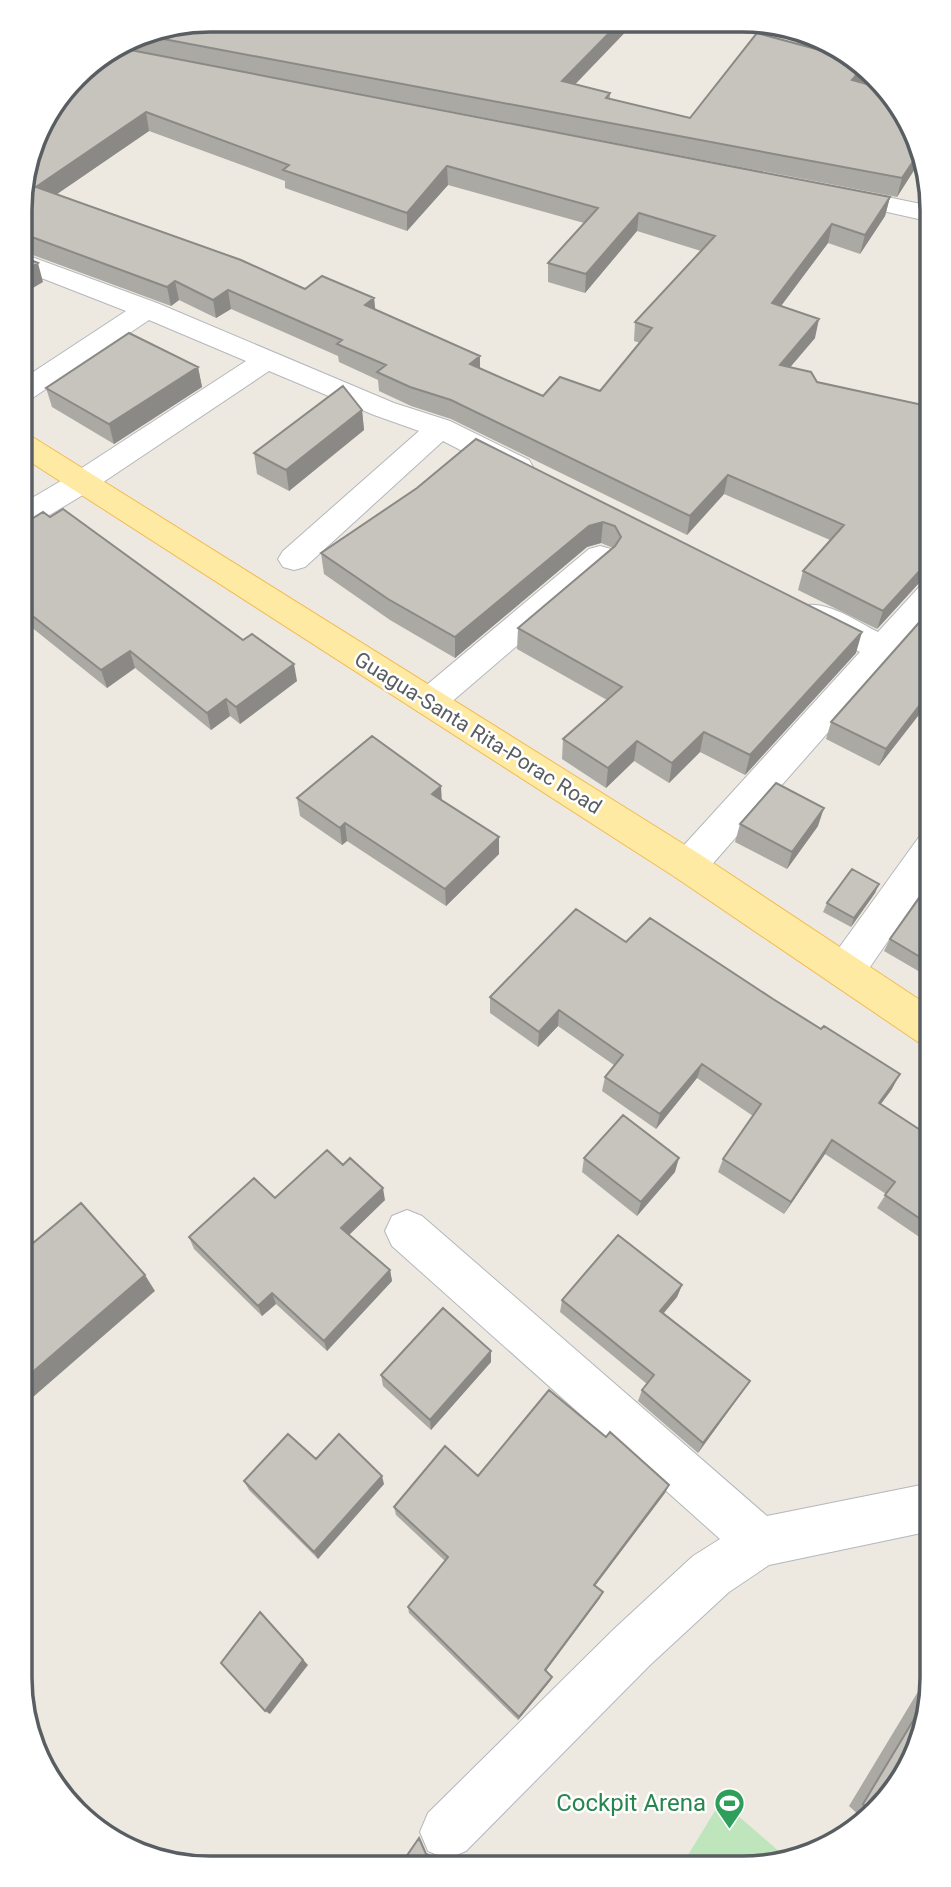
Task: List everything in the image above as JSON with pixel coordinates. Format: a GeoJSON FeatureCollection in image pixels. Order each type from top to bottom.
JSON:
{"type":"FeatureCollection","features":[{"type":"Feature","properties":{"kind":"main road","name":"Guagua-Santa Rita-Porac Road"},"geometry":{"type":"LineString","coordinates":[[32,451],[688,866],[919,1021]]}},
{"type":"Feature","properties":{"kind":"street"},"geometry":{"type":"LineString","coordinates":[[812,189],[920,211]]}},
{"type":"Feature","properties":{"kind":"street"},"geometry":{"type":"LineString","coordinates":[[32,265],[147,309],[384,408],[440,428],[548,482]]}},
{"type":"Feature","properties":{"kind":"street"},"geometry":{"type":"LineString","coordinates":[[32,386],[147,309]]}},
{"type":"Feature","properties":{"kind":"street"},"geometry":{"type":"LineString","coordinates":[[32,512],[82,482],[268,359]]}},
{"type":"Feature","properties":{"kind":"street"},"geometry":{"type":"LineString","coordinates":[[294,559],[440,428]]}},
{"type":"Feature","properties":{"kind":"street"},"geometry":{"type":"LineString","coordinates":[[429,702],[600,557]]}},
{"type":"Feature","properties":{"kind":"street"},"geometry":{"type":"LineString","coordinates":[[787,601],[883,649]]}},
{"type":"Feature","properties":{"kind":"street"},"geometry":{"type":"LineString","coordinates":[[688,866],[920,607]]}},
{"type":"Feature","properties":{"kind":"street"},"geometry":{"type":"LineString","coordinates":[[845,971],[920,865]]}},
{"type":"Feature","properties":{"kind":"street"},"geometry":{"type":"LineString","coordinates":[[407,1231],[760,1542]]}},
{"type":"Feature","properties":{"kind":"street"},"geometry":{"type":"LineString","coordinates":[[447,1832],[632,1647],[712,1574],[760,1542],[919,1509]]}},
{"type":"Feature","properties":{"kind":"green space","name":"Cockpit Arena"},"geometry":{"type":"Polygon","coordinates":[[[721,1801],[779,1851],[742,1856],[687,1856],[721,1801]]]}},
{"type":"Feature","properties":{"kind":"building"},"geometry":{"type":"Polygon","coordinates":[[[209,32],[610,32],[562,81],[610,93],[606,98],[690,118],[757,33],[820,50],[841,61],[857,74],[852,80],[867,84],[875,92],[890,110],[910,152],[913,162],[902,178],[161,39],[186,33],[209,32]]]}},
{"type":"Feature","properties":{"kind":"building"},"geometry":{"type":"Polygon","coordinates":[[[130,50],[890,197],[865,235],[832,224],[772,303],[819,319],[780,365],[811,372],[817,382],[920,404],[920,571],[883,611],[803,571],[844,525],[728,475],[690,516],[451,400],[410,387],[377,372],[386,365],[337,344],[342,340],[228,290],[213,300],[175,281],[167,287],[32,237],[33,186],[41,152],[55,120],[68,101],[92,76],[110,61],[130,50]],[[146,112],[36,187],[241,260],[305,289],[322,276],[374,298],[365,305],[480,356],[470,364],[543,396],[560,377],[600,391],[652,328],[635,322],[715,236],[639,213],[586,274],[548,263],[598,208],[447,166],[407,213],[283,170],[289,165],[146,112]]]}},
{"type":"Feature","properties":{"kind":"building"},"geometry":{"type":"Polygon","coordinates":[[[129,333],[198,367],[109,424],[46,388],[129,333]]]}},
{"type":"Feature","properties":{"kind":"building"},"geometry":{"type":"Polygon","coordinates":[[[343,386],[362,410],[286,470],[254,453],[343,386]]]}},
{"type":"Feature","properties":{"kind":"building"},"geometry":{"type":"Polygon","coordinates":[[[476,439],[862,632],[750,755],[704,732],[672,763],[637,741],[608,768],[563,739],[622,687],[518,628],[615,546],[621,537],[615,526],[603,522],[589,526],[455,637],[388,599],[321,553],[417,488],[476,439]]]}},
{"type":"Feature","properties":{"kind":"building"},"geometry":{"type":"Polygon","coordinates":[[[63,509],[243,640],[252,634],[294,664],[236,707],[226,699],[207,713],[130,651],[101,670],[32,615],[32,519],[43,512],[50,517],[63,509]]]}},
{"type":"Feature","properties":{"kind":"building"},"geometry":{"type":"Polygon","coordinates":[[[920,622],[920,705],[886,749],[831,722],[920,622]]]}},
{"type":"Feature","properties":{"kind":"building"},"geometry":{"type":"Polygon","coordinates":[[[372,736],[441,786],[432,794],[499,837],[445,889],[345,823],[340,828],[297,798],[372,736]]]}},
{"type":"Feature","properties":{"kind":"building"},"geometry":{"type":"Polygon","coordinates":[[[776,783],[824,808],[792,852],[740,824],[776,783]]]}},
{"type":"Feature","properties":{"kind":"building"},"geometry":{"type":"Polygon","coordinates":[[[852,869],[879,884],[854,918],[827,903],[852,869]]]}},
{"type":"Feature","properties":{"kind":"building"},"geometry":{"type":"Polygon","coordinates":[[[920,898],[919,957],[890,939],[920,898]]]}},
{"type":"Feature","properties":{"kind":"building"},"geometry":{"type":"Polygon","coordinates":[[[576,909],[626,942],[650,918],[821,1029],[824,1026],[900,1074],[879,1103],[919,1129],[919,1218],[885,1195],[895,1182],[832,1140],[791,1202],[723,1159],[761,1104],[702,1064],[660,1114],[605,1077],[623,1055],[559,1010],[539,1032],[490,997],[576,909]]]}},
{"type":"Feature","properties":{"kind":"building"},"geometry":{"type":"Polygon","coordinates":[[[623,1115],[679,1158],[641,1202],[584,1158],[623,1115]]]}},
{"type":"Feature","properties":{"kind":"building"},"geometry":{"type":"Polygon","coordinates":[[[327,1150],[343,1165],[350,1158],[383,1188],[341,1228],[390,1270],[324,1341],[272,1293],[258,1306],[189,1237],[254,1178],[275,1198],[327,1150]]]}},
{"type":"Feature","properties":{"kind":"building"},"geometry":{"type":"Polygon","coordinates":[[[81,1203],[145,1275],[32,1373],[32,1244],[81,1203]]]}},
{"type":"Feature","properties":{"kind":"building"},"geometry":{"type":"Polygon","coordinates":[[[618,1235],[682,1285],[660,1311],[750,1381],[703,1443],[642,1390],[654,1375],[562,1300],[618,1235]]]}},
{"type":"Feature","properties":{"kind":"building"},"geometry":{"type":"Polygon","coordinates":[[[443,1308],[491,1351],[430,1420],[381,1375],[443,1308]]]}},
{"type":"Feature","properties":{"kind":"building"},"geometry":{"type":"Polygon","coordinates":[[[549,1390],[606,1437],[610,1432],[669,1485],[594,1585],[603,1592],[545,1670],[552,1677],[519,1717],[408,1607],[448,1557],[394,1507],[445,1446],[478,1476],[549,1390]]]}},
{"type":"Feature","properties":{"kind":"building"},"geometry":{"type":"Polygon","coordinates":[[[288,1434],[316,1459],[339,1434],[382,1476],[314,1552],[244,1481],[288,1434]]]}},
{"type":"Feature","properties":{"kind":"building"},"geometry":{"type":"Polygon","coordinates":[[[260,1612],[303,1660],[265,1711],[221,1663],[260,1612]]]}},
{"type":"Feature","properties":{"kind":"building"},"geometry":{"type":"Polygon","coordinates":[[[915,1718],[896,1767],[883,1786],[863,1804],[915,1718]]]}},
{"type":"Feature","properties":{"kind":"building"},"geometry":{"type":"Polygon","coordinates":[[[419,1838],[426,1854],[431,1856],[407,1856],[419,1838]]]}},
{"type":"Feature","properties":{"kind":"place","name":"Cockpit Arena"},"geometry":{"type":"Point","coordinates":[729,1830]}}]}
